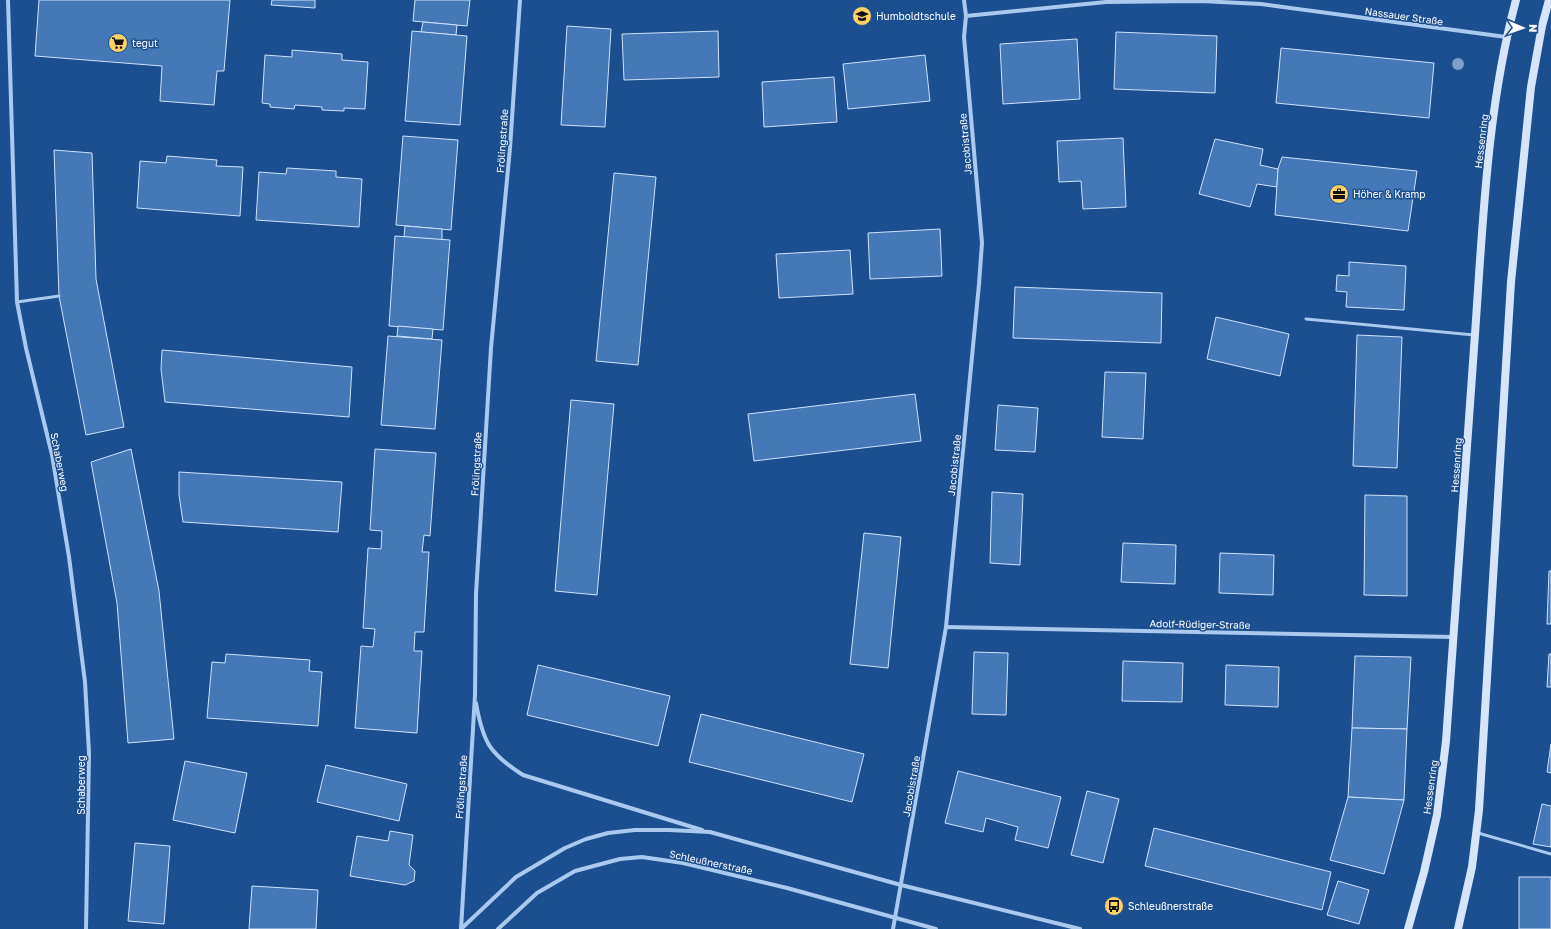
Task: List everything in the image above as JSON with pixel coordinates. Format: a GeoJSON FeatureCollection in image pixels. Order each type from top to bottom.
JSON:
{"type":"FeatureCollection","features":[{"type":"Feature","properties":{"kind":"street","name":"Schaberweg"},"geometry":{"type":"LineString","coordinates":[[8,0],[17,302],[26,348],[52,455],[69,557],[85,682],[89,760],[86,929]]}},
{"type":"Feature","properties":{"kind":"street","name":"Frölingstraße"},"geometry":{"type":"LineString","coordinates":[[461,929],[475,695],[476,594],[491,348],[510,148],[520,0]]}},
{"type":"Feature","properties":{"kind":"street","name":"Jacobistraße"},"geometry":{"type":"LineString","coordinates":[[893,929],[946,627],[982,243],[964,37],[966,16],[964,0]]}},
{"type":"Feature","properties":{"kind":"street","name":"Hessenring"},"geometry":{"type":"LineString","coordinates":[[1408,929],[1424,872],[1437,815],[1446,741],[1484,198],[1506,37],[1516,0]]}},
{"type":"Feature","properties":{"kind":"street"},"geometry":{"type":"LineString","coordinates":[[1458,929],[1472,866],[1484,745],[1511,282],[1532,81],[1542,26],[1549,0]]}},
{"type":"Feature","properties":{"kind":"street","name":"Nassauer Straße"},"geometry":{"type":"LineString","coordinates":[[966,16],[1106,2],[1200,1],[1261,4],[1506,37]]}},
{"type":"Feature","properties":{"kind":"street","name":"Adolf-Rüdiger-Straße"},"geometry":{"type":"LineString","coordinates":[[946,627],[1454,637]]}},
{"type":"Feature","properties":{"kind":"street"},"geometry":{"type":"LineString","coordinates":[[475,695],[480,725],[488,743],[498,758],[523,775],[710,832],[901,885],[1080,929]]}},
{"type":"Feature","properties":{"kind":"street"},"geometry":{"type":"LineString","coordinates":[[461,929],[516,877],[543,860],[586,839],[608,833],[635,830],[710,832]]}},
{"type":"Feature","properties":{"kind":"street","name":"Schleußnerstraße"},"geometry":{"type":"LineString","coordinates":[[498,929],[537,893],[575,871],[620,859],[642,857],[683,863],[787,888],[936,929]]}},
{"type":"Feature","properties":{"kind":"lane"},"geometry":{"type":"LineString","coordinates":[[17,302],[59,296]]}},
{"type":"Feature","properties":{"kind":"lane"},"geometry":{"type":"LineString","coordinates":[[1306,319],[1475,335]]}},
{"type":"Feature","properties":{"kind":"lane"},"geometry":{"type":"LineString","coordinates":[[1476,833],[1551,854]]}},
{"type":"Feature","properties":{"kind":"building"},"geometry":{"type":"Polygon","coordinates":[[[39,0],[230,0],[224,71],[217,71],[214,105],[160,101],[162,66],[35,56],[39,0]]]}},
{"type":"Feature","properties":{"kind":"building"},"geometry":{"type":"Polygon","coordinates":[[[272,0],[315,0],[315,8],[271,5],[272,0]]]}},
{"type":"Feature","properties":{"kind":"building"},"geometry":{"type":"Polygon","coordinates":[[[415,0],[470,0],[467,26],[413,21],[415,0]]]}},
{"type":"Feature","properties":{"kind":"building"},"geometry":{"type":"Polygon","coordinates":[[[423,22],[457,25],[456,35],[421,32],[423,22]]]}},
{"type":"Feature","properties":{"kind":"building"},"geometry":{"type":"Polygon","coordinates":[[[567,26],[611,29],[605,127],[561,125],[567,26]]]}},
{"type":"Feature","properties":{"kind":"building"},"geometry":{"type":"Polygon","coordinates":[[[412,31],[467,36],[460,125],[405,121],[412,31]]]}},
{"type":"Feature","properties":{"kind":"building"},"geometry":{"type":"Polygon","coordinates":[[[718,31],[719,77],[624,80],[622,34],[718,31]]]}},
{"type":"Feature","properties":{"kind":"building"},"geometry":{"type":"Polygon","coordinates":[[[1116,32],[1217,36],[1215,93],[1114,89],[1116,32]]]}},
{"type":"Feature","properties":{"kind":"building"},"geometry":{"type":"Polygon","coordinates":[[[1077,39],[1080,99],[1003,104],[1000,44],[1077,39]]]}},
{"type":"Feature","properties":{"kind":"building"},"geometry":{"type":"Polygon","coordinates":[[[1281,48],[1434,63],[1429,118],[1276,103],[1281,48]]]}},
{"type":"Feature","properties":{"kind":"building"},"geometry":{"type":"Polygon","coordinates":[[[292,50],[342,54],[342,60],[368,62],[365,109],[344,108],[344,111],[322,110],[322,107],[295,105],[294,109],[270,107],[270,104],[262,103],[265,55],[292,57],[292,50]]]}},
{"type":"Feature","properties":{"kind":"building"},"geometry":{"type":"Polygon","coordinates":[[[925,55],[930,101],[848,109],[843,64],[925,55]]]}},
{"type":"Feature","properties":{"kind":"building"},"geometry":{"type":"Polygon","coordinates":[[[834,77],[837,122],[764,127],[762,82],[834,77]]]}},
{"type":"Feature","properties":{"kind":"building"},"geometry":{"type":"Polygon","coordinates":[[[403,136],[458,140],[451,230],[396,225],[403,136]]]}},
{"type":"Feature","properties":{"kind":"building"},"geometry":{"type":"Polygon","coordinates":[[[1123,138],[1126,207],[1083,209],[1081,181],[1059,182],[1057,141],[1123,138]]]}},
{"type":"Feature","properties":{"kind":"building"},"geometry":{"type":"Polygon","coordinates":[[[1215,139],[1263,149],[1260,165],[1278,169],[1277,187],[1257,184],[1250,207],[1199,194],[1215,139]]]}},
{"type":"Feature","properties":{"kind":"building"},"geometry":{"type":"Polygon","coordinates":[[[54,150],[92,153],[96,279],[124,427],[86,435],[59,296],[54,150]]]}},
{"type":"Feature","properties":{"kind":"building"},"geometry":{"type":"Polygon","coordinates":[[[167,156],[217,160],[216,166],[243,167],[240,216],[137,208],[140,161],[166,163],[167,156]]]}},
{"type":"Feature","properties":{"kind":"building"},"geometry":{"type":"Polygon","coordinates":[[[1282,157],[1417,171],[1408,231],[1275,215],[1278,169],[1282,157]]]}},
{"type":"Feature","properties":{"kind":"building"},"geometry":{"type":"Polygon","coordinates":[[[287,168],[336,171],[336,177],[362,179],[359,227],[256,220],[259,172],[286,174],[287,168]]]}},
{"type":"Feature","properties":{"kind":"building"},"geometry":{"type":"Polygon","coordinates":[[[614,173],[656,177],[638,365],[596,361],[614,173]]]}},
{"type":"Feature","properties":{"kind":"building"},"geometry":{"type":"Polygon","coordinates":[[[405,226],[442,229],[442,240],[404,237],[405,226]]]}},
{"type":"Feature","properties":{"kind":"building"},"geometry":{"type":"Polygon","coordinates":[[[940,229],[942,276],[870,279],[868,233],[940,229]]]}},
{"type":"Feature","properties":{"kind":"building"},"geometry":{"type":"Polygon","coordinates":[[[395,236],[450,240],[443,330],[389,326],[395,236]]]}},
{"type":"Feature","properties":{"kind":"building"},"geometry":{"type":"Polygon","coordinates":[[[850,250],[853,294],[779,298],[776,254],[850,250]]]}},
{"type":"Feature","properties":{"kind":"building"},"geometry":{"type":"Polygon","coordinates":[[[1349,262],[1406,266],[1404,310],[1346,307],[1347,292],[1336,291],[1337,275],[1349,276],[1349,262]]]}},
{"type":"Feature","properties":{"kind":"building"},"geometry":{"type":"Polygon","coordinates":[[[1015,287],[1162,293],[1161,343],[1013,338],[1015,287]]]}},
{"type":"Feature","properties":{"kind":"building"},"geometry":{"type":"Polygon","coordinates":[[[1216,317],[1289,334],[1280,376],[1207,359],[1216,317]]]}},
{"type":"Feature","properties":{"kind":"building"},"geometry":{"type":"Polygon","coordinates":[[[398,326],[433,329],[432,339],[397,336],[398,326]]]}},
{"type":"Feature","properties":{"kind":"building"},"geometry":{"type":"Polygon","coordinates":[[[1357,335],[1402,337],[1397,468],[1353,466],[1357,335]]]}},
{"type":"Feature","properties":{"kind":"building"},"geometry":{"type":"Polygon","coordinates":[[[388,336],[442,340],[435,429],[381,425],[388,336]]]}},
{"type":"Feature","properties":{"kind":"building"},"geometry":{"type":"Polygon","coordinates":[[[162,350],[352,367],[349,417],[165,402],[161,369],[162,350]]]}},
{"type":"Feature","properties":{"kind":"building"},"geometry":{"type":"Polygon","coordinates":[[[1105,372],[1146,373],[1143,439],[1102,437],[1105,372]]]}},
{"type":"Feature","properties":{"kind":"building"},"geometry":{"type":"Polygon","coordinates":[[[915,394],[921,441],[754,461],[748,414],[915,394]]]}},
{"type":"Feature","properties":{"kind":"building"},"geometry":{"type":"Polygon","coordinates":[[[571,400],[614,404],[597,595],[555,591],[571,400]]]}},
{"type":"Feature","properties":{"kind":"building"},"geometry":{"type":"Polygon","coordinates":[[[998,405],[1038,408],[1035,452],[995,450],[998,405]]]}},
{"type":"Feature","properties":{"kind":"building"},"geometry":{"type":"Polygon","coordinates":[[[131,449],[159,591],[174,739],[128,743],[117,603],[91,462],[131,449]]]}},
{"type":"Feature","properties":{"kind":"building"},"geometry":{"type":"Polygon","coordinates":[[[375,449],[436,453],[430,536],[424,535],[422,552],[429,552],[424,632],[415,632],[414,651],[422,651],[417,733],[355,728],[361,646],[373,647],[375,629],[363,628],[368,548],[381,549],[382,531],[370,530],[375,449]]]}},
{"type":"Feature","properties":{"kind":"building"},"geometry":{"type":"Polygon","coordinates":[[[179,472],[342,482],[338,532],[183,522],[179,495],[179,472]]]}},
{"type":"Feature","properties":{"kind":"building"},"geometry":{"type":"Polygon","coordinates":[[[992,492],[1023,494],[1020,565],[990,563],[992,492]]]}},
{"type":"Feature","properties":{"kind":"building"},"geometry":{"type":"Polygon","coordinates":[[[1365,495],[1407,496],[1407,596],[1364,595],[1365,495]]]}},
{"type":"Feature","properties":{"kind":"building"},"geometry":{"type":"Polygon","coordinates":[[[864,533],[901,537],[888,668],[850,664],[864,533]]]}},
{"type":"Feature","properties":{"kind":"building"},"geometry":{"type":"Polygon","coordinates":[[[1123,543],[1176,545],[1175,584],[1121,582],[1123,543]]]}},
{"type":"Feature","properties":{"kind":"building"},"geometry":{"type":"Polygon","coordinates":[[[1220,553],[1274,555],[1273,595],[1219,593],[1220,553]]]}},
{"type":"Feature","properties":{"kind":"building"},"geometry":{"type":"Polygon","coordinates":[[[1549,571],[1551,571],[1551,624],[1547,624],[1549,571]]]}},
{"type":"Feature","properties":{"kind":"building"},"geometry":{"type":"Polygon","coordinates":[[[974,652],[1008,653],[1006,715],[972,714],[974,652]]]}},
{"type":"Feature","properties":{"kind":"building"},"geometry":{"type":"Polygon","coordinates":[[[226,654],[310,660],[309,671],[322,672],[318,726],[207,718],[212,662],[225,663],[226,654]]]}},
{"type":"Feature","properties":{"kind":"building"},"geometry":{"type":"Polygon","coordinates":[[[1549,654],[1551,654],[1551,687],[1547,687],[1549,654]]]}},
{"type":"Feature","properties":{"kind":"building"},"geometry":{"type":"Polygon","coordinates":[[[1355,656],[1411,657],[1407,729],[1352,728],[1355,656]]]}},
{"type":"Feature","properties":{"kind":"building"},"geometry":{"type":"Polygon","coordinates":[[[1123,661],[1183,663],[1182,702],[1122,701],[1123,661]]]}},
{"type":"Feature","properties":{"kind":"building"},"geometry":{"type":"Polygon","coordinates":[[[538,665],[670,696],[658,746],[527,715],[538,665]]]}},
{"type":"Feature","properties":{"kind":"building"},"geometry":{"type":"Polygon","coordinates":[[[1226,665],[1279,667],[1278,707],[1225,705],[1226,665]]]}},
{"type":"Feature","properties":{"kind":"building"},"geometry":{"type":"Polygon","coordinates":[[[701,714],[864,754],[852,802],[689,762],[701,714]]]}},
{"type":"Feature","properties":{"kind":"building"},"geometry":{"type":"Polygon","coordinates":[[[1352,728],[1407,729],[1404,800],[1348,797],[1352,728]]]}},
{"type":"Feature","properties":{"kind":"building"},"geometry":{"type":"Polygon","coordinates":[[[1551,744],[1551,773],[1547,772],[1551,744]]]}},
{"type":"Feature","properties":{"kind":"building"},"geometry":{"type":"Polygon","coordinates":[[[185,761],[247,773],[235,833],[173,820],[185,761]]]}},
{"type":"Feature","properties":{"kind":"building"},"geometry":{"type":"Polygon","coordinates":[[[326,765],[407,784],[399,821],[317,802],[326,765]]]}},
{"type":"Feature","properties":{"kind":"building"},"geometry":{"type":"Polygon","coordinates":[[[958,771],[1061,797],[1048,848],[1015,840],[1018,827],[986,818],[983,832],[945,823],[958,771]]]}},
{"type":"Feature","properties":{"kind":"building"},"geometry":{"type":"Polygon","coordinates":[[[1087,791],[1119,799],[1103,863],[1071,855],[1087,791]]]}},
{"type":"Feature","properties":{"kind":"building"},"geometry":{"type":"Polygon","coordinates":[[[1348,797],[1404,800],[1384,874],[1330,860],[1348,797]]]}},
{"type":"Feature","properties":{"kind":"building"},"geometry":{"type":"Polygon","coordinates":[[[1542,804],[1551,806],[1551,847],[1533,844],[1542,804]]]}},
{"type":"Feature","properties":{"kind":"building"},"geometry":{"type":"Polygon","coordinates":[[[1154,828],[1331,872],[1322,910],[1145,866],[1154,828]]]}},
{"type":"Feature","properties":{"kind":"building"},"geometry":{"type":"Polygon","coordinates":[[[390,831],[413,835],[409,865],[415,871],[414,881],[405,885],[350,876],[357,836],[388,841],[390,831]]]}},
{"type":"Feature","properties":{"kind":"building"},"geometry":{"type":"Polygon","coordinates":[[[135,843],[170,846],[164,924],[128,921],[135,843]]]}},
{"type":"Feature","properties":{"kind":"building"},"geometry":{"type":"Polygon","coordinates":[[[1519,877],[1551,877],[1551,929],[1519,929],[1519,877]]]}},
{"type":"Feature","properties":{"kind":"building"},"geometry":{"type":"Polygon","coordinates":[[[1338,881],[1369,890],[1359,924],[1327,915],[1338,881]]]}},
{"type":"Feature","properties":{"kind":"building"},"geometry":{"type":"Polygon","coordinates":[[[252,886],[318,890],[316,929],[249,929],[252,886]]]}},
{"type":"Feature","properties":{"kind":"place","name":"Humboldtschule"},"geometry":{"type":"Point","coordinates":[862,16]}},
{"type":"Feature","properties":{"kind":"place","name":"tegut"},"geometry":{"type":"Point","coordinates":[118,43]}},
{"type":"Feature","properties":{"kind":"place","name":"Höher & Kramp"},"geometry":{"type":"Point","coordinates":[1339,194]}},
{"type":"Feature","properties":{"kind":"place","name":"Schleußnerstraße"},"geometry":{"type":"Point","coordinates":[1114,906]}}]}
